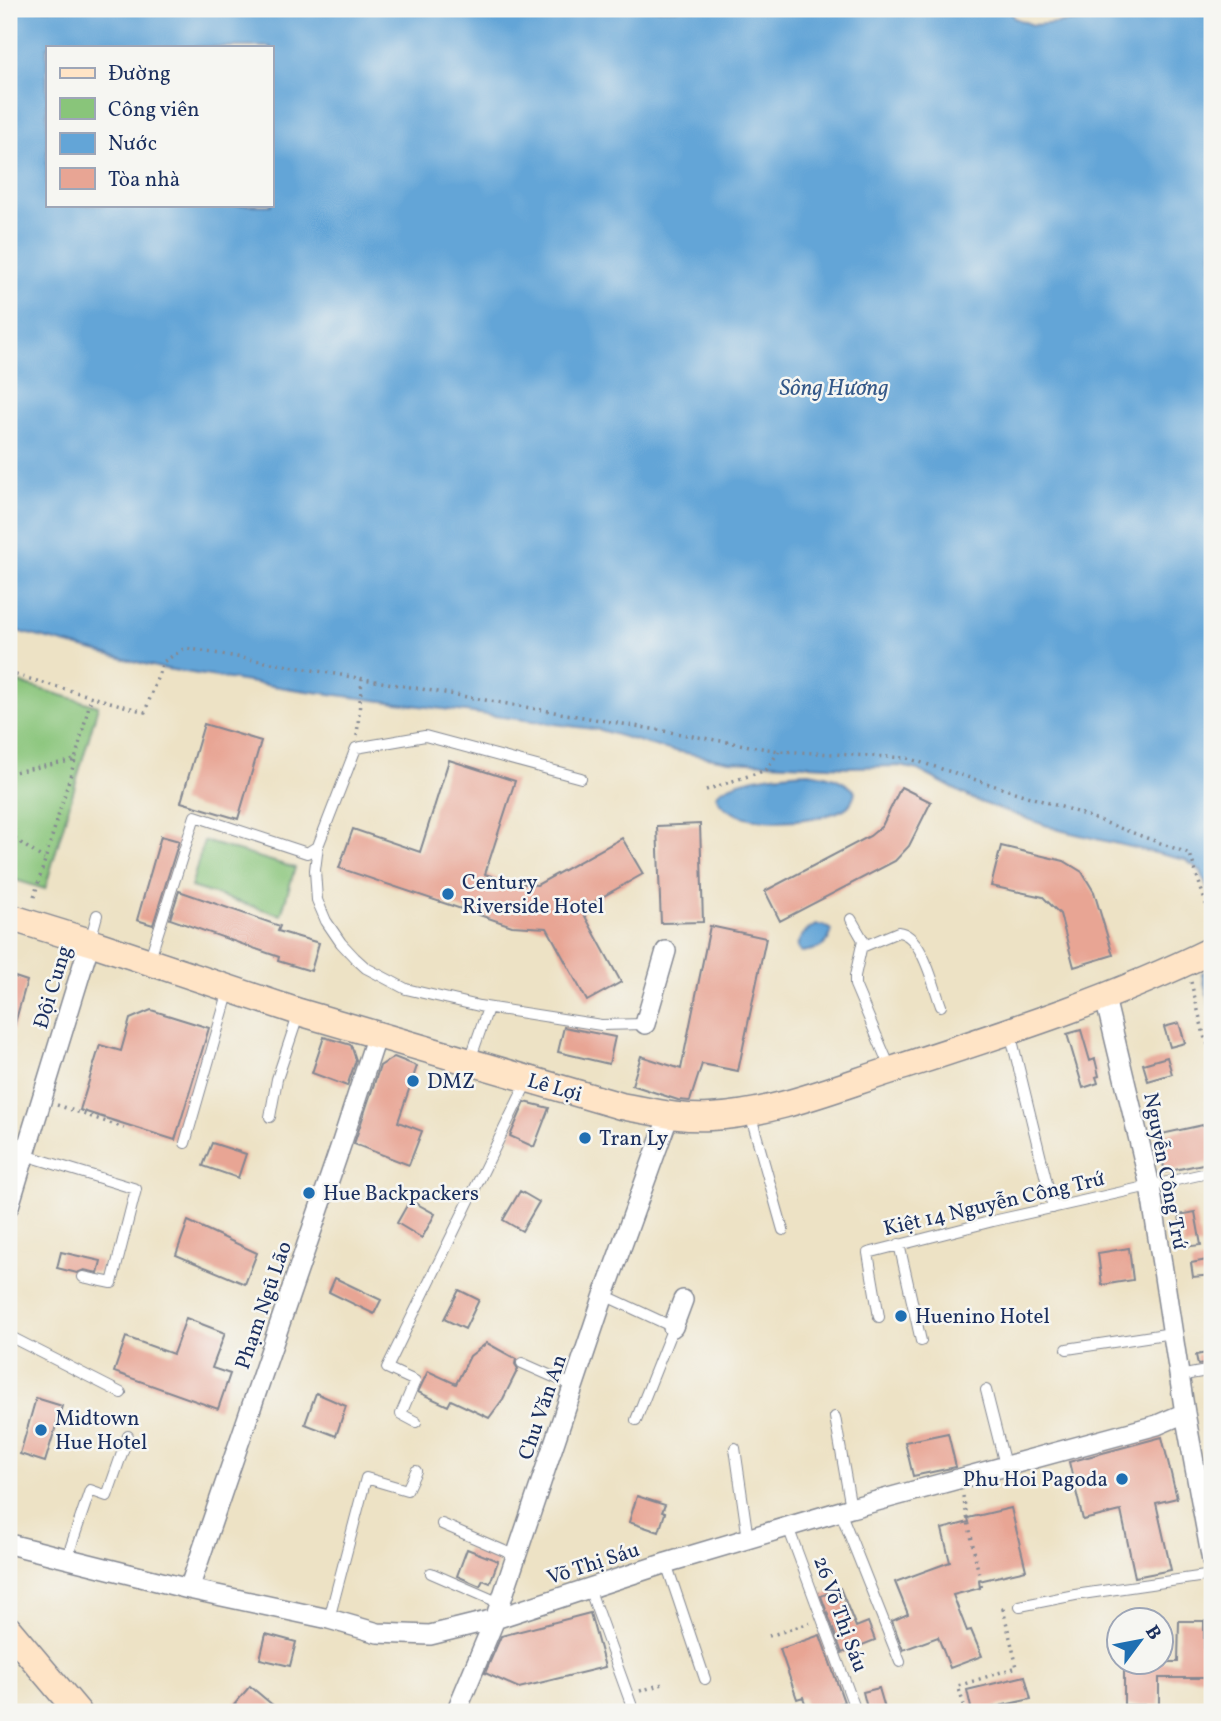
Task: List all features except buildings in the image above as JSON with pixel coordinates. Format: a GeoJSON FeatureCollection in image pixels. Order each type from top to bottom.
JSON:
{"type":"FeatureCollection","features":[{"type":"Feature","properties":{"kind":"main road","name":"Lê Lợi"},"geometry":{"type":"LineString","coordinates":[[9,917],[299,1012],[621,1106],[669,1115],[709,1118],[796,1101],[1010,1032],[1105,998],[1212,950]]}},
{"type":"Feature","properties":{"kind":"main road"},"geometry":{"type":"LineString","coordinates":[[9,1630],[78,1712]]}},
{"type":"Feature","properties":{"kind":"street","name":"Đội Cung"},"geometry":{"type":"LineString","coordinates":[[9,1206],[90,942]]}},
{"type":"Feature","properties":{"kind":"street"},"geometry":{"type":"LineString","coordinates":[[645,1024],[666,951]]}},
{"type":"Feature","properties":{"kind":"street","name":"Nguyễn Công Trứ"},"geometry":{"type":"LineString","coordinates":[[1105,998],[1150,1186],[1185,1413],[1206,1489],[1211,1548]]}},
{"type":"Feature","properties":{"kind":"street","name":"Phạm Ngũ Lão"},"geometry":{"type":"LineString","coordinates":[[189,1589],[377,1035]]}},
{"type":"Feature","properties":{"kind":"street","name":"Chu Văn An"},"geometry":{"type":"LineString","coordinates":[[456,1712],[497,1611],[604,1295],[669,1115]]}},
{"type":"Feature","properties":{"kind":"street"},"geometry":{"type":"LineString","coordinates":[[673,1327],[683,1300]]}},
{"type":"Feature","properties":{"kind":"street","name":"Võ Thị Sáu"},"geometry":{"type":"LineString","coordinates":[[9,1544],[379,1633],[430,1635],[497,1611],[589,1588],[846,1510],[1157,1425],[1185,1413]]}},
{"type":"Feature","properties":{"kind":"lane"},"geometry":{"type":"LineString","coordinates":[[581,778],[425,736],[356,748],[318,846],[315,870],[317,900],[341,943],[355,958],[366,968],[406,989],[488,1008],[601,1026],[645,1024]]}},
{"type":"Feature","properties":{"kind":"lane"},"geometry":{"type":"LineString","coordinates":[[149,961],[195,816],[307,853],[318,846]]}},
{"type":"Feature","properties":{"kind":"lane"},"geometry":{"type":"LineString","coordinates":[[90,942],[97,915]]}},
{"type":"Feature","properties":{"kind":"lane"},"geometry":{"type":"LineString","coordinates":[[851,919],[862,938],[854,982],[891,1070]]}},
{"type":"Feature","properties":{"kind":"lane"},"geometry":{"type":"LineString","coordinates":[[862,947],[891,933],[910,935],[917,944],[941,1006]]}},
{"type":"Feature","properties":{"kind":"lane"},"geometry":{"type":"LineString","coordinates":[[185,1143],[229,989]]}},
{"type":"Feature","properties":{"kind":"lane"},"geometry":{"type":"LineString","coordinates":[[469,1061],[488,1008]]}},
{"type":"Feature","properties":{"kind":"lane"},"geometry":{"type":"LineString","coordinates":[[270,1117],[277,1079],[299,1012]]}},
{"type":"Feature","properties":{"kind":"lane"},"geometry":{"type":"LineString","coordinates":[[1010,1032],[1053,1208]]}},
{"type":"Feature","properties":{"kind":"lane"},"geometry":{"type":"LineString","coordinates":[[415,1422],[401,1414],[415,1381],[387,1368],[528,1079]]}},
{"type":"Feature","properties":{"kind":"lane"},"geometry":{"type":"LineString","coordinates":[[750,1112],[783,1230]]}},
{"type":"Feature","properties":{"kind":"lane"},"geometry":{"type":"LineString","coordinates":[[24,1155],[136,1189],[112,1283],[83,1277]]}},
{"type":"Feature","properties":{"kind":"lane","name":"Kiệt 14 Nguyễn Công Trứ"},"geometry":{"type":"LineString","coordinates":[[879,1317],[868,1253],[1212,1172]]}},
{"type":"Feature","properties":{"kind":"lane"},"geometry":{"type":"LineString","coordinates":[[899,1244],[921,1341]]}},
{"type":"Feature","properties":{"kind":"lane"},"geometry":{"type":"LineString","coordinates":[[604,1295],[673,1327],[636,1420]]}},
{"type":"Feature","properties":{"kind":"lane"},"geometry":{"type":"LineString","coordinates":[[1067,1349],[1172,1333]]}},
{"type":"Feature","properties":{"kind":"lane"},"geometry":{"type":"LineString","coordinates":[[9,1336],[121,1393]]}},
{"type":"Feature","properties":{"kind":"lane"},"geometry":{"type":"LineString","coordinates":[[522,1363],[574,1386]]}},
{"type":"Feature","properties":{"kind":"lane"},"geometry":{"type":"LineString","coordinates":[[1179,1376],[1212,1370]]}},
{"type":"Feature","properties":{"kind":"lane"},"geometry":{"type":"LineString","coordinates":[[986,1390],[1005,1465]]}},
{"type":"Feature","properties":{"kind":"lane"},"geometry":{"type":"LineString","coordinates":[[835,1418],[846,1510],[900,1662]]}},
{"type":"Feature","properties":{"kind":"lane"},"geometry":{"type":"LineString","coordinates":[[68,1558],[90,1490],[107,1496],[128,1436]]}},
{"type":"Feature","properties":{"kind":"lane"},"geometry":{"type":"LineString","coordinates":[[736,1448],[748,1539]]}},
{"type":"Feature","properties":{"kind":"lane"},"geometry":{"type":"LineString","coordinates":[[329,1619],[366,1478],[407,1490],[416,1471]]}},
{"type":"Feature","properties":{"kind":"lane"},"geometry":{"type":"LineString","coordinates":[[442,1524],[516,1556]]}},
{"type":"Feature","properties":{"kind":"lane","name":"26 Võ Thị Sáu"},"geometry":{"type":"LineString","coordinates":[[788,1527],[856,1711],[852,1712]]}},
{"type":"Feature","properties":{"kind":"lane"},"geometry":{"type":"LineString","coordinates":[[666,1563],[705,1679]]}},
{"type":"Feature","properties":{"kind":"lane"},"geometry":{"type":"LineString","coordinates":[[431,1573],[497,1611]]}},
{"type":"Feature","properties":{"kind":"lane"},"geometry":{"type":"LineString","coordinates":[[1020,1606],[1212,1575]]}},
{"type":"Feature","properties":{"kind":"lane"},"geometry":{"type":"LineString","coordinates":[[589,1588],[634,1712]]}},
{"type":"Feature","properties":{"kind":"path"},"geometry":{"type":"LineString","coordinates":[[9,673],[145,712],[163,662],[185,648],[779,751],[907,758],[1071,810],[1190,854],[1212,923]]}},
{"type":"Feature","properties":{"kind":"path"},"geometry":{"type":"LineString","coordinates":[[356,748],[362,679]]}},
{"type":"Feature","properties":{"kind":"path"},"geometry":{"type":"LineString","coordinates":[[34,897],[91,698]]}},
{"type":"Feature","properties":{"kind":"path"},"geometry":{"type":"LineString","coordinates":[[706,790],[766,771],[779,751]]}},
{"type":"Feature","properties":{"kind":"path"},"geometry":{"type":"LineString","coordinates":[[9,773],[75,760]]}},
{"type":"Feature","properties":{"kind":"path"},"geometry":{"type":"LineString","coordinates":[[9,835],[44,859]]}},
{"type":"Feature","properties":{"kind":"path"},"geometry":{"type":"LineString","coordinates":[[1186,963],[1205,1039],[1212,1052]]}},
{"type":"Feature","properties":{"kind":"path"},"geometry":{"type":"LineString","coordinates":[[42,1099],[124,1128]]}},
{"type":"Feature","properties":{"kind":"path"},"geometry":{"type":"LineString","coordinates":[[959,1478],[982,1590]]}},
{"type":"Feature","properties":{"kind":"path"},"geometry":{"type":"LineString","coordinates":[[966,1712],[958,1686],[1017,1667],[1003,1609],[1020,1606]]}},
{"type":"Feature","properties":{"kind":"path"},"geometry":{"type":"LineString","coordinates":[[769,1636],[822,1619]]}},
{"type":"Feature","properties":{"kind":"path"},"geometry":{"type":"LineString","coordinates":[[628,1695],[666,1683]]}},
{"type":"Feature","properties":{"kind":"green space"},"geometry":{"type":"Polygon","coordinates":[[[9,680],[98,706],[45,889],[9,878],[9,680]]]}},
{"type":"Feature","properties":{"kind":"green space"},"geometry":{"type":"Polygon","coordinates":[[[204,841],[295,868],[281,915],[191,887],[204,841]]]}},
{"type":"Feature","properties":{"kind":"water","name":"Sông Hương"},"geometry":{"type":"Polygon","coordinates":[[[9,9],[1010,9],[1014,18],[1033,25],[1107,19],[1136,9],[1212,9],[1212,902],[1201,871],[1185,860],[1059,830],[977,801],[918,770],[900,766],[849,767],[729,761],[665,749],[600,730],[292,689],[160,668],[9,629],[9,9]]]}},
{"type":"Feature","properties":{"kind":"water"},"geometry":{"type":"Polygon","coordinates":[[[809,772],[834,778],[850,787],[855,791],[851,803],[844,809],[814,818],[774,821],[737,814],[724,807],[716,795],[723,789],[746,780],[809,772]]]}},
{"type":"Feature","properties":{"kind":"water"},"geometry":{"type":"Polygon","coordinates":[[[817,925],[831,930],[828,940],[817,949],[801,952],[797,948],[801,937],[817,925]]]}},
{"type":"Feature","properties":{"kind":"water"},"geometry":{"type":"Polygon","coordinates":[[[1212,968],[1212,1015],[1202,973],[1212,968]]]}},
{"type":"Feature","properties":{"kind":"place","name":"Century Riverside Hotel"},"geometry":{"type":"Point","coordinates":[448,894]}},
{"type":"Feature","properties":{"kind":"place","name":"DMZ"},"geometry":{"type":"Point","coordinates":[413,1081]}},
{"type":"Feature","properties":{"kind":"place","name":"Tran Ly"},"geometry":{"type":"Point","coordinates":[585,1138]}},
{"type":"Feature","properties":{"kind":"place","name":"Hue Backpackers"},"geometry":{"type":"Point","coordinates":[309,1193]}},
{"type":"Feature","properties":{"kind":"place","name":"Huenino Hotel"},"geometry":{"type":"Point","coordinates":[901,1316]}},
{"type":"Feature","properties":{"kind":"place","name":"Midtown Hue Hotel"},"geometry":{"type":"Point","coordinates":[41,1430]}},
{"type":"Feature","properties":{"kind":"place","name":"Phu Hoi Pagoda"},"geometry":{"type":"Point","coordinates":[1122,1479]}}]}
